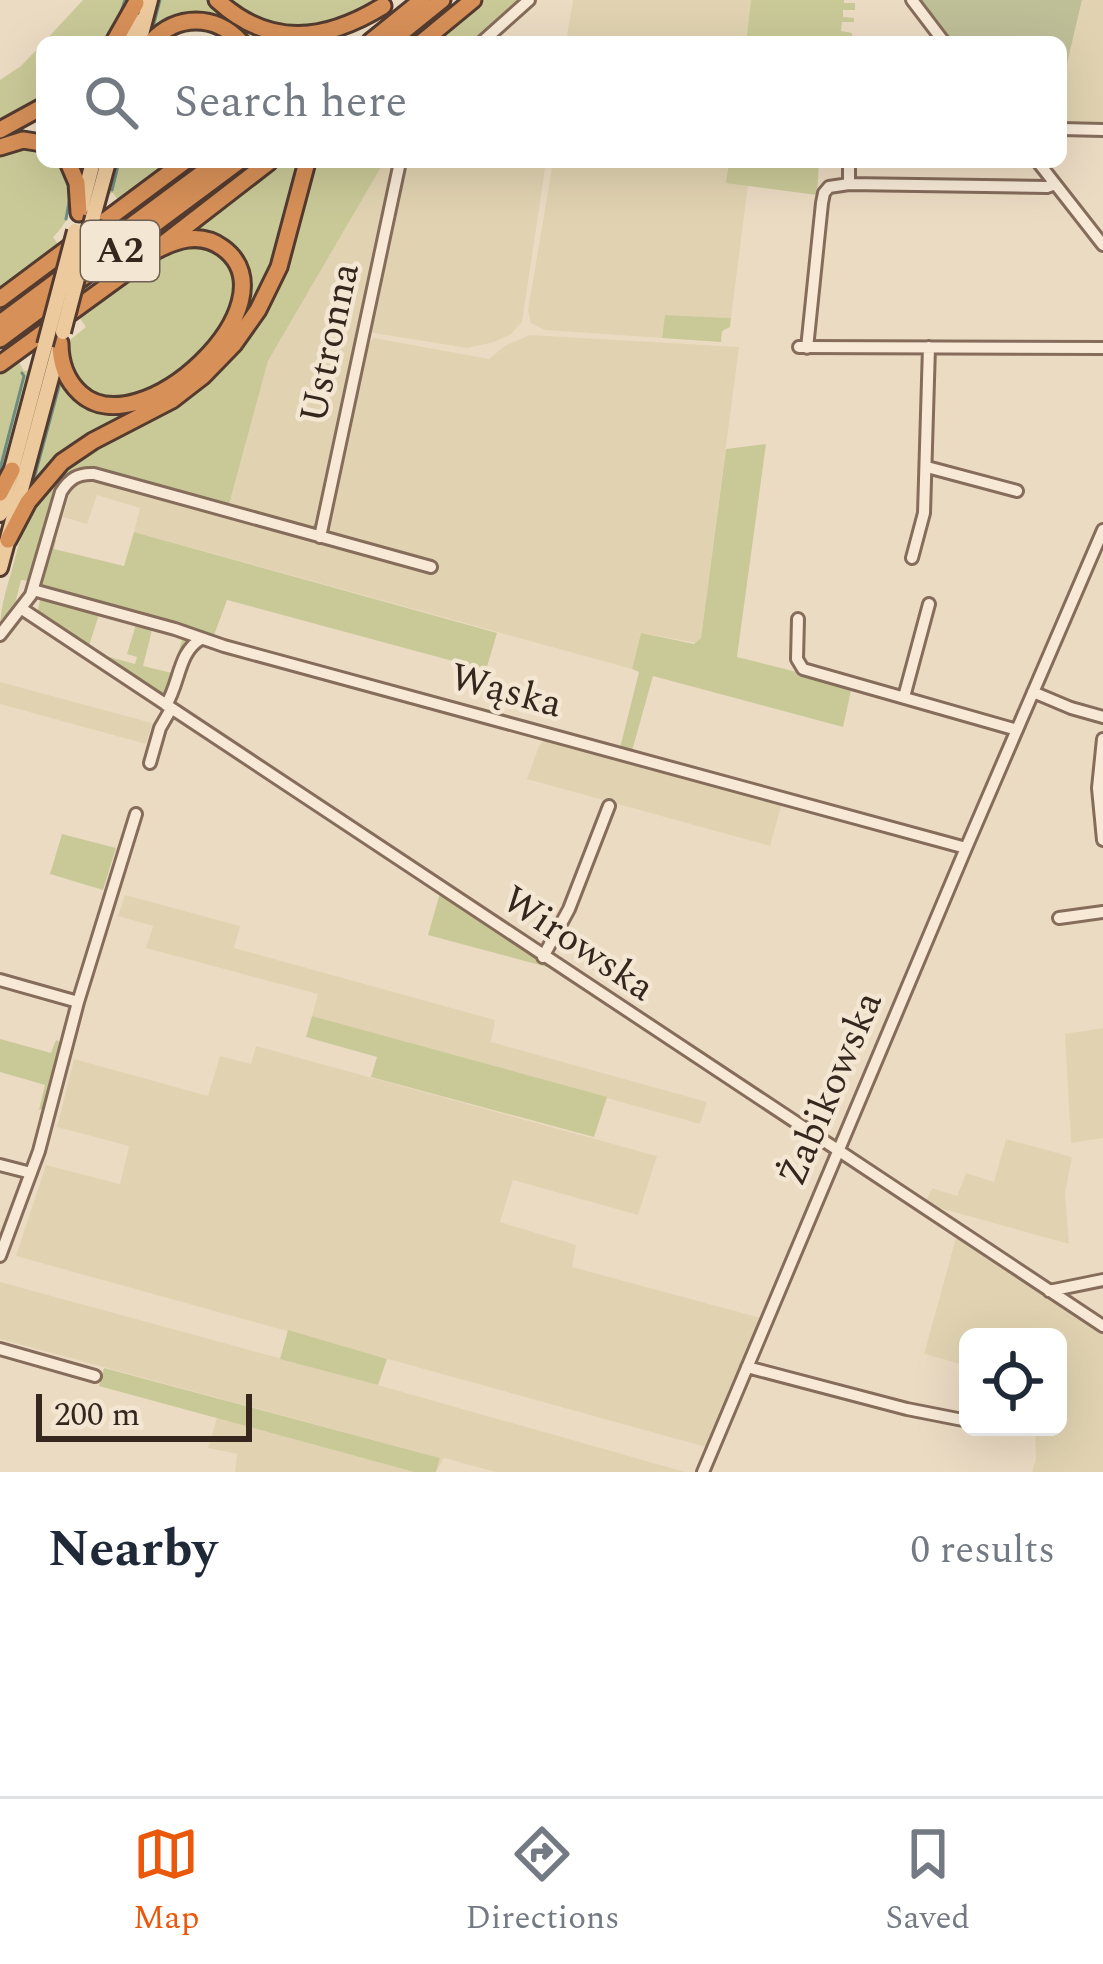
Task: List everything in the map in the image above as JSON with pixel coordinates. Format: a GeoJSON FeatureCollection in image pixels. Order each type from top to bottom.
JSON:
{"type":"FeatureCollection","features":[{"type":"Feature","properties":{"kind":"highway"},"geometry":{"type":"LineString","coordinates":[[217,0],[257,27],[303,35],[345,26],[387,3]]}},
{"type":"Feature","properties":{"kind":"highway"},"geometry":{"type":"LineString","coordinates":[[377,36],[422,0]]}},
{"type":"Feature","properties":{"kind":"highway"},"geometry":{"type":"LineString","coordinates":[[397,36],[442,0]]}},
{"type":"Feature","properties":{"kind":"highway"},"geometry":{"type":"LineString","coordinates":[[429,36],[473,0]]}},
{"type":"Feature","properties":{"kind":"highway"},"geometry":{"type":"LineString","coordinates":[[118,36],[141,1]]}},
{"type":"Feature","properties":{"kind":"highway"},"geometry":{"type":"LineString","coordinates":[[346,36],[387,3]]}},
{"type":"Feature","properties":{"kind":"highway"},"geometry":{"type":"LineString","coordinates":[[158,36],[171,26],[198,20],[222,26],[234,36]]}},
{"type":"Feature","properties":{"kind":"highway"},"geometry":{"type":"LineString","coordinates":[[0,130],[36,110]]}},
{"type":"Feature","properties":{"kind":"highway"},"geometry":{"type":"LineString","coordinates":[[0,147],[23,140],[36,142]]}},
{"type":"Feature","properties":{"kind":"highway"},"geometry":{"type":"LineString","coordinates":[[71,168],[83,220]]}},
{"type":"Feature","properties":{"kind":"highway"},"geometry":{"type":"LineString","coordinates":[[1,298],[176,168]]}},
{"type":"Feature","properties":{"kind":"highway","name":"A2"},"geometry":{"type":"LineString","coordinates":[[0,323],[210,168]]}},
{"type":"Feature","properties":{"kind":"highway","name":"A2"},"geometry":{"type":"LineString","coordinates":[[0,338],[230,168]]}},
{"type":"Feature","properties":{"kind":"highway"},"geometry":{"type":"LineString","coordinates":[[0,364],[261,168]]}},
{"type":"Feature","properties":{"kind":"highway"},"geometry":{"type":"LineString","coordinates":[[8,539],[28,502],[62,462],[172,400],[234,344],[276,273],[306,168]]}},
{"type":"Feature","properties":{"kind":"highway"},"geometry":{"type":"LineString","coordinates":[[56,340],[72,384],[88,400],[107,407],[127,406],[155,395],[202,359],[229,329],[242,304],[238,266],[219,245],[202,239],[181,240],[153,252]]}},
{"type":"Feature","properties":{"kind":"highway"},"geometry":{"type":"LineString","coordinates":[[0,493],[18,463]]}},
{"type":"Feature","properties":{"kind":"main road"},"geometry":{"type":"LineString","coordinates":[[127,36],[141,1]]}},
{"type":"Feature","properties":{"kind":"main road"},"geometry":{"type":"LineString","coordinates":[[140,36],[141,1]]}},
{"type":"Feature","properties":{"kind":"main road"},"geometry":{"type":"LineString","coordinates":[[56,340],[92,168]]}},
{"type":"Feature","properties":{"kind":"main road"},"geometry":{"type":"LineString","coordinates":[[0,514],[56,340],[83,220],[105,168]]}},
{"type":"Feature","properties":{"kind":"main road"},"geometry":{"type":"LineString","coordinates":[[0,568],[18,463]]}},
{"type":"Feature","properties":{"kind":"street"},"geometry":{"type":"LineString","coordinates":[[489,36],[529,0]]}},
{"type":"Feature","properties":{"kind":"street"},"geometry":{"type":"LineString","coordinates":[[911,0],[939,36]]}},
{"type":"Feature","properties":{"kind":"street"},"geometry":{"type":"LineString","coordinates":[[1067,129],[1103,130]]}},
{"type":"Feature","properties":{"kind":"street","name":"Ustronna"},"geometry":{"type":"LineString","coordinates":[[320,537],[399,168]]}},
{"type":"Feature","properties":{"kind":"street"},"geometry":{"type":"LineString","coordinates":[[849,168],[849,184]]}},
{"type":"Feature","properties":{"kind":"street"},"geometry":{"type":"LineString","coordinates":[[1043,168],[1103,245]]}},
{"type":"Feature","properties":{"kind":"street"},"geometry":{"type":"LineString","coordinates":[[1055,184],[833,185],[824,193],[803,347],[1103,348]]}},
{"type":"Feature","properties":{"kind":"street"},"geometry":{"type":"LineString","coordinates":[[912,558],[923,521],[929,347]]}},
{"type":"Feature","properties":{"kind":"street"},"geometry":{"type":"LineString","coordinates":[[926,467],[1017,491]]}},
{"type":"Feature","properties":{"kind":"street"},"geometry":{"type":"LineString","coordinates":[[0,635],[33,590],[61,492],[72,479],[87,474],[430,567]]}},
{"type":"Feature","properties":{"kind":"street","name":"Żabikowska"},"geometry":{"type":"LineString","coordinates":[[703,1472],[1103,530]]}},
{"type":"Feature","properties":{"kind":"street","name":"Wąska"},"geometry":{"type":"LineString","coordinates":[[33,590],[966,848]]}},
{"type":"Feature","properties":{"kind":"street"},"geometry":{"type":"LineString","coordinates":[[904,698],[928,604]]}},
{"type":"Feature","properties":{"kind":"street","name":"Wirowska"},"geometry":{"type":"LineString","coordinates":[[22,609],[1103,1326]]}},
{"type":"Feature","properties":{"kind":"street"},"geometry":{"type":"LineString","coordinates":[[798,619],[796,659],[800,667],[1017,730]]}},
{"type":"Feature","properties":{"kind":"street"},"geometry":{"type":"LineString","coordinates":[[150,763],[185,652],[201,639]]}},
{"type":"Feature","properties":{"kind":"street"},"geometry":{"type":"LineString","coordinates":[[1034,692],[1103,718]]}},
{"type":"Feature","properties":{"kind":"street"},"geometry":{"type":"LineString","coordinates":[[1103,740],[1098,788],[1103,840]]}},
{"type":"Feature","properties":{"kind":"street"},"geometry":{"type":"LineString","coordinates":[[542,957],[569,908],[609,806]]}},
{"type":"Feature","properties":{"kind":"street"},"geometry":{"type":"LineString","coordinates":[[0,1256],[31,1174],[136,814]]}},
{"type":"Feature","properties":{"kind":"street"},"geometry":{"type":"LineString","coordinates":[[1060,918],[1103,912]]}},
{"type":"Feature","properties":{"kind":"street"},"geometry":{"type":"LineString","coordinates":[[0,980],[78,1002]]}},
{"type":"Feature","properties":{"kind":"street"},"geometry":{"type":"LineString","coordinates":[[0,1165],[31,1174]]}},
{"type":"Feature","properties":{"kind":"street"},"geometry":{"type":"LineString","coordinates":[[1049,1291],[1103,1280]]}},
{"type":"Feature","properties":{"kind":"street"},"geometry":{"type":"LineString","coordinates":[[0,1349],[95,1376]]}},
{"type":"Feature","properties":{"kind":"street"},"geometry":{"type":"LineString","coordinates":[[747,1367],[959,1419]]}},
{"type":"Feature","properties":{"kind":"shaded area"},"geometry":{"type":"Polygon","coordinates":[[[573,0],[751,0],[747,36],[567,36],[573,0]]]}},
{"type":"Feature","properties":{"kind":"shaded area"},"geometry":{"type":"Polygon","coordinates":[[[1082,0],[1103,0],[1103,126],[1067,126],[1067,64],[1082,0]]]}},
{"type":"Feature","properties":{"kind":"shaded area"},"geometry":{"type":"Polygon","coordinates":[[[381,168],[394,168],[319,519],[307,528],[229,506],[268,361],[381,168]]]}},
{"type":"Feature","properties":{"kind":"shaded area"},"geometry":{"type":"Polygon","coordinates":[[[404,168],[545,168],[522,322],[511,334],[467,348],[374,333],[368,325],[404,168]]]}},
{"type":"Feature","properties":{"kind":"shaded area"},"geometry":{"type":"Polygon","coordinates":[[[552,168],[728,168],[727,182],[748,185],[731,318],[666,315],[662,338],[545,330],[531,323],[528,310],[552,168]]]}},
{"type":"Feature","properties":{"kind":"shaded area"},"geometry":{"type":"Polygon","coordinates":[[[530,335],[739,347],[697,643],[641,633],[632,669],[134,532],[140,508],[97,495],[87,524],[63,517],[73,483],[83,476],[436,574],[439,564],[325,531],[364,346],[374,338],[489,359],[530,335]]]}},
{"type":"Feature","properties":{"kind":"shaded area"},"geometry":{"type":"Polygon","coordinates":[[[0,682],[152,723],[146,744],[0,704],[0,682]]]}},
{"type":"Feature","properties":{"kind":"shaded area"},"geometry":{"type":"Polygon","coordinates":[[[548,736],[783,800],[770,846],[527,779],[539,746],[548,736]]]}},
{"type":"Feature","properties":{"kind":"shaded area"},"geometry":{"type":"Polygon","coordinates":[[[125,895],[240,926],[234,948],[495,1020],[491,1042],[707,1102],[700,1124],[312,1016],[318,994],[146,948],[153,926],[118,916],[125,895]]]}},
{"type":"Feature","properties":{"kind":"shaded area"},"geometry":{"type":"Polygon","coordinates":[[[1103,1028],[1103,1138],[1071,1143],[1065,1034],[1103,1028]]]}},
{"type":"Feature","properties":{"kind":"shaded area"},"geometry":{"type":"Polygon","coordinates":[[[256,1046],[657,1156],[638,1215],[513,1180],[500,1222],[576,1245],[572,1267],[761,1318],[706,1447],[16,1256],[46,1165],[120,1184],[129,1146],[57,1127],[74,1059],[208,1096],[220,1056],[251,1064],[256,1046]]]}},
{"type":"Feature","properties":{"kind":"shaded area"},"geometry":{"type":"Polygon","coordinates":[[[1006,1139],[1072,1157],[1065,1193],[1069,1244],[925,1204],[932,1188],[957,1196],[966,1173],[994,1182],[1006,1139]]]}},
{"type":"Feature","properties":{"kind":"shaded area"},"geometry":{"type":"Polygon","coordinates":[[[956,1238],[964,1240],[1103,1332],[1103,1472],[1032,1472],[1035,1436],[1067,1436],[1067,1328],[959,1328],[959,1364],[924,1354],[956,1238]]]}},
{"type":"Feature","properties":{"kind":"shaded area"},"geometry":{"type":"Polygon","coordinates":[[[0,1282],[685,1472],[496,1472],[444,1458],[436,1472],[440,1458],[0,1339],[0,1282]]]}},
{"type":"Feature","properties":{"kind":"shaded area"},"geometry":{"type":"Polygon","coordinates":[[[217,1418],[414,1472],[235,1472],[237,1454],[208,1448],[217,1418]]]}},
{"type":"Feature","properties":{"kind":"green space"},"geometry":{"type":"Polygon","coordinates":[[[83,0],[127,0],[112,36],[50,36],[83,0]]]}},
{"type":"Feature","properties":{"kind":"green space"},"geometry":{"type":"Polygon","coordinates":[[[158,0],[213,0],[243,23],[348,31],[342,36],[237,36],[207,17],[148,36],[158,0]]]}},
{"type":"Feature","properties":{"kind":"green space"},"geometry":{"type":"Polygon","coordinates":[[[223,0],[382,0],[324,29],[270,27],[223,0]]]}},
{"type":"Feature","properties":{"kind":"green space"},"geometry":{"type":"Polygon","coordinates":[[[485,0],[525,0],[485,36],[441,36],[485,0]]]}},
{"type":"Feature","properties":{"kind":"green space"},"geometry":{"type":"Polygon","coordinates":[[[751,0],[855,3],[855,10],[843,10],[843,17],[854,18],[854,22],[842,22],[841,31],[852,36],[747,36],[751,0]]]}},
{"type":"Feature","properties":{"kind":"green space"},"geometry":{"type":"Polygon","coordinates":[[[918,0],[1082,0],[1067,64],[1067,36],[946,36],[918,0]]]}},
{"type":"Feature","properties":{"kind":"green space"},"geometry":{"type":"Polygon","coordinates":[[[36,50],[36,106],[0,126],[0,80],[36,50]]]}},
{"type":"Feature","properties":{"kind":"green space"},"geometry":{"type":"Polygon","coordinates":[[[36,147],[36,168],[67,168],[73,193],[66,221],[53,237],[60,247],[0,293],[0,151],[36,147]]]}},
{"type":"Feature","properties":{"kind":"green space"},"geometry":{"type":"Polygon","coordinates":[[[115,168],[168,168],[119,201],[108,194],[115,168]]]}},
{"type":"Feature","properties":{"kind":"green space"},"geometry":{"type":"Polygon","coordinates":[[[267,168],[302,168],[263,294],[201,374],[91,438],[25,500],[60,367],[82,400],[112,412],[145,406],[224,342],[243,264],[182,235],[267,168]]]}},
{"type":"Feature","properties":{"kind":"green space"},"geometry":{"type":"Polygon","coordinates":[[[312,168],[381,168],[268,361],[229,505],[310,527],[319,519],[396,168],[318,527],[302,530],[95,472],[78,472],[60,489],[32,581],[21,580],[13,612],[0,629],[21,538],[45,490],[72,463],[157,417],[212,377],[256,325],[287,258],[312,168]]]}},
{"type":"Feature","properties":{"kind":"green space"},"geometry":{"type":"Polygon","coordinates":[[[728,168],[819,168],[817,195],[726,183],[728,168]]]}},
{"type":"Feature","properties":{"kind":"green space"},"geometry":{"type":"Polygon","coordinates":[[[202,242],[228,256],[241,291],[213,344],[167,384],[112,405],[76,384],[68,356],[70,340],[86,327],[79,317],[17,359],[24,371],[29,370],[0,480],[0,368],[161,251],[202,242]]]}},
{"type":"Feature","properties":{"kind":"green space"},"geometry":{"type":"Polygon","coordinates":[[[665,315],[731,318],[730,327],[722,331],[721,342],[662,338],[665,315]]]}},
{"type":"Feature","properties":{"kind":"green space"},"geometry":{"type":"Polygon","coordinates":[[[766,444],[737,657],[852,686],[843,727],[653,676],[632,751],[620,748],[639,672],[632,669],[641,633],[694,644],[701,638],[726,449],[766,444]]]}},
{"type":"Feature","properties":{"kind":"green space"},"geometry":{"type":"Polygon","coordinates":[[[134,532],[497,633],[486,670],[227,600],[213,638],[38,586],[50,538],[56,540],[54,549],[124,566],[134,532]]]}},
{"type":"Feature","properties":{"kind":"green space"},"geometry":{"type":"Polygon","coordinates":[[[41,595],[100,611],[89,646],[37,615],[41,595]]]}},
{"type":"Feature","properties":{"kind":"green space"},"geometry":{"type":"Polygon","coordinates":[[[137,621],[153,626],[143,666],[172,673],[182,640],[178,632],[187,639],[164,698],[95,653],[135,664],[137,657],[127,654],[137,621]]]}},
{"type":"Feature","properties":{"kind":"green space"},"geometry":{"type":"Polygon","coordinates":[[[62,834],[116,848],[103,890],[50,874],[62,834]]]}},
{"type":"Feature","properties":{"kind":"green space"},"geometry":{"type":"Polygon","coordinates":[[[440,893],[555,969],[428,935],[440,893]]]}},
{"type":"Feature","properties":{"kind":"green space"},"geometry":{"type":"Polygon","coordinates":[[[312,1016],[607,1097],[594,1137],[371,1077],[377,1057],[306,1037],[312,1016]]]}},
{"type":"Feature","properties":{"kind":"green space"},"geometry":{"type":"Polygon","coordinates":[[[0,1039],[51,1053],[56,1040],[61,1043],[44,1108],[39,1110],[45,1085],[0,1072],[0,1039]]]}},
{"type":"Feature","properties":{"kind":"green space"},"geometry":{"type":"Polygon","coordinates":[[[288,1330],[387,1359],[378,1385],[280,1359],[288,1330]]]}},
{"type":"Feature","properties":{"kind":"green space"},"geometry":{"type":"Polygon","coordinates":[[[104,1368],[440,1458],[436,1472],[414,1472],[99,1386],[104,1368]]]}},
{"type":"Feature","properties":{"kind":"waterway"},"geometry":{"type":"LineString","coordinates":[[118,21],[125,0]]}},
{"type":"Feature","properties":{"kind":"waterway"},"geometry":{"type":"LineString","coordinates":[[152,31],[160,0]]}},
{"type":"Feature","properties":{"kind":"waterway"},"geometry":{"type":"LineString","coordinates":[[112,190],[118,168]]}},
{"type":"Feature","properties":{"kind":"waterway"},"geometry":{"type":"LineString","coordinates":[[66,219],[70,197]]}},
{"type":"Feature","properties":{"kind":"waterway"},"geometry":{"type":"LineString","coordinates":[[228,243],[249,276],[245,315]]}},
{"type":"Feature","properties":{"kind":"waterway"},"geometry":{"type":"LineString","coordinates":[[0,469],[22,373]]}},
{"type":"Feature","properties":{"kind":"waterway"},"geometry":{"type":"LineString","coordinates":[[32,486],[61,379]]}},
{"type":"Feature","properties":{"kind":"waterway"},"geometry":{"type":"LineString","coordinates":[[78,400],[103,413],[131,413]]}}]}
